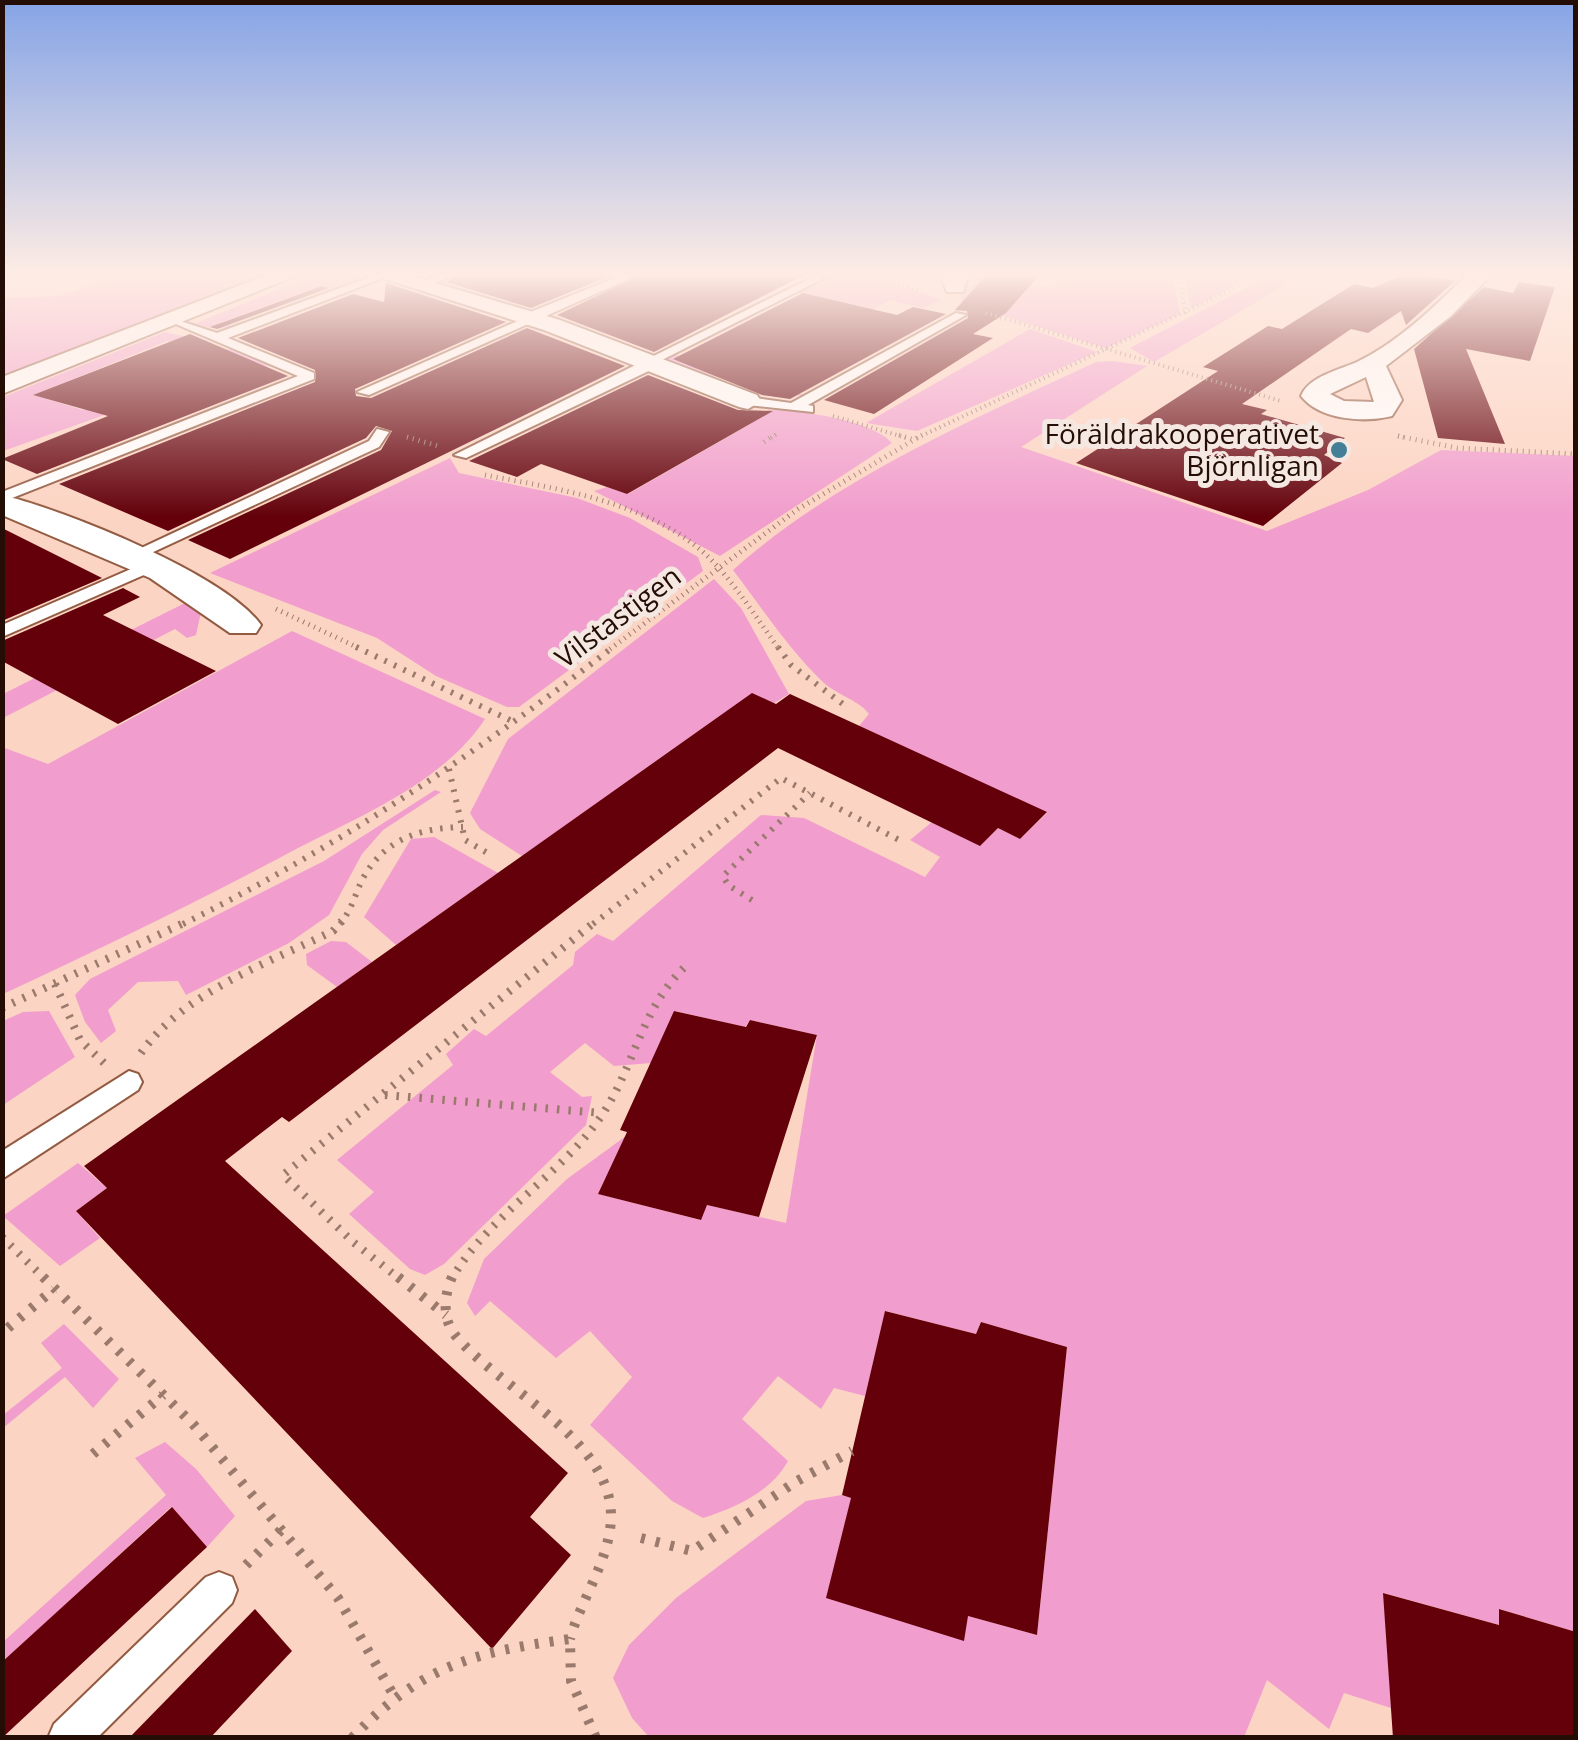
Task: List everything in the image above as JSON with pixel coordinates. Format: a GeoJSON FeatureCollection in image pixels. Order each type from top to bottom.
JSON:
{"type":"FeatureCollection","features":[{"type":"Feature","properties":{"kind":"street"},"geometry":{"type":"LineString","coordinates":[[2,386],[86,354]]}},
{"type":"Feature","properties":{"kind":"street"},"geometry":{"type":"LineString","coordinates":[[623,354],[748,401]]}},
{"type":"Feature","properties":{"kind":"street"},"geometry":{"type":"LineString","coordinates":[[1373,364],[1386,354]]}},
{"type":"Feature","properties":{"kind":"street"},"geometry":{"type":"LineString","coordinates":[[2,501],[138,562],[231,614]]}},
{"type":"Feature","properties":{"kind":"lane"},"geometry":{"type":"LineString","coordinates":[[2,501],[309,376],[260,354]]}},
{"type":"Feature","properties":{"kind":"lane"},"geometry":{"type":"LineString","coordinates":[[364,392],[449,354]]}},
{"type":"Feature","properties":{"kind":"lane"},"geometry":{"type":"LineString","coordinates":[[461,455],[668,354]]}},
{"type":"Feature","properties":{"kind":"lane"},"geometry":{"type":"LineString","coordinates":[[748,401],[801,408],[892,354]]}},
{"type":"Feature","properties":{"kind":"lane"},"geometry":{"type":"LineString","coordinates":[[2,632],[374,444],[382,432]]}},
{"type":"Feature","properties":{"kind":"lane"},"geometry":{"type":"LineString","coordinates":[[2,1166],[128,1082]]}},
{"type":"Feature","properties":{"kind":"lane"},"geometry":{"type":"LineString","coordinates":[[68,1738],[219,1590]]}},
{"type":"Feature","properties":{"kind":"path","name":"Vilstastigen"},"geometry":{"type":"LineString","coordinates":[[2,1008],[296,864],[449,769],[718,566],[846,478],[913,440],[1101,354]]}},
{"type":"Feature","properties":{"kind":"path"},"geometry":{"type":"LineString","coordinates":[[1114,354],[1294,405]]}},
{"type":"Feature","properties":{"kind":"path"},"geometry":{"type":"LineString","coordinates":[[801,408],[913,440]]}},
{"type":"Feature","properties":{"kind":"path"},"geometry":{"type":"LineString","coordinates":[[382,432],[461,455],[462,462],[482,475],[559,487],[674,530],[718,566],[791,665],[844,704]]}},
{"type":"Feature","properties":{"kind":"path"},"geometry":{"type":"LineString","coordinates":[[1386,432],[1457,448],[1576,454]]}},
{"type":"Feature","properties":{"kind":"path"},"geometry":{"type":"LineString","coordinates":[[231,614],[275,609],[514,722]]}},
{"type":"Feature","properties":{"kind":"path"},"geometry":{"type":"LineString","coordinates":[[449,769],[465,840],[491,855]]}},
{"type":"Feature","properties":{"kind":"path"},"geometry":{"type":"LineString","coordinates":[[446,1316],[354,1242],[283,1174],[578,935],[781,778],[899,840]]}},
{"type":"Feature","properties":{"kind":"path"},"geometry":{"type":"LineString","coordinates":[[752,900],[723,876],[810,793]]}},
{"type":"Feature","properties":{"kind":"path"},"geometry":{"type":"LineString","coordinates":[[55,984],[80,1040],[128,1082],[146,1042],[191,1006],[343,922],[350,915],[364,876],[391,841],[424,826],[463,827]]}},
{"type":"Feature","properties":{"kind":"path"},"geometry":{"type":"LineString","coordinates":[[596,1738],[571,1681],[570,1639],[605,1543],[611,1514],[607,1485],[588,1457],[454,1334],[446,1316],[445,1297],[462,1262],[603,1114],[642,1022],[664,982],[689,964]]}},
{"type":"Feature","properties":{"kind":"path"},"geometry":{"type":"LineString","coordinates":[[384,1094],[603,1114]]}},
{"type":"Feature","properties":{"kind":"path"},"geometry":{"type":"LineString","coordinates":[[2,1237],[163,1395],[282,1530],[338,1598],[394,1696]]}},
{"type":"Feature","properties":{"kind":"path"},"geometry":{"type":"LineString","coordinates":[[8,1328],[54,1289]]}},
{"type":"Feature","properties":{"kind":"path"},"geometry":{"type":"LineString","coordinates":[[94,1454],[163,1395]]}},
{"type":"Feature","properties":{"kind":"path"},"geometry":{"type":"LineString","coordinates":[[641,1538],[692,1551],[797,1480],[852,1452]]}},
{"type":"Feature","properties":{"kind":"path"},"geometry":{"type":"LineString","coordinates":[[219,1590],[282,1530]]}},
{"type":"Feature","properties":{"kind":"path"},"geometry":{"type":"LineString","coordinates":[[352,1738],[394,1696],[433,1669],[472,1652],[570,1639]]}},
{"type":"Feature","properties":{"kind":"shaded area"},"geometry":{"type":"Polygon","coordinates":[[[3,354],[74,354],[3,382],[3,354]]]}},
{"type":"Feature","properties":{"kind":"shaded area"},"geometry":{"type":"Polygon","coordinates":[[[110,354],[134,354],[34,395],[83,410],[217,354],[249,354],[288,368],[248,364],[3,451],[3,397],[110,354]]]}},
{"type":"Feature","properties":{"kind":"shaded area"},"geometry":{"type":"Polygon","coordinates":[[[675,354],[721,370],[750,354],[789,354],[746,377],[811,397],[759,391],[666,360],[675,354]]]}},
{"type":"Feature","properties":{"kind":"shaded area"},"geometry":{"type":"Polygon","coordinates":[[[986,354],[1092,354],[917,431],[866,423],[986,354]]]}},
{"type":"Feature","properties":{"kind":"shaded area"},"geometry":{"type":"Polygon","coordinates":[[[1141,354],[1167,354],[1154,362],[1141,354]]]}},
{"type":"Feature","properties":{"kind":"shaded area"},"geometry":{"type":"Polygon","coordinates":[[[1096,362],[1147,366],[1021,447],[1267,531],[1368,490],[1441,450],[1575,456],[1575,1632],[1500,1609],[1499,1625],[1384,1593],[1391,1708],[1344,1693],[1329,1729],[1267,1680],[1244,1737],[649,1737],[632,1718],[613,1678],[629,1645],[676,1598],[806,1501],[842,1495],[851,1498],[968,1616],[1037,1635],[1067,1347],[981,1322],[976,1334],[886,1311],[865,1396],[834,1388],[821,1409],[778,1376],[742,1419],[788,1461],[772,1482],[751,1497],[703,1518],[672,1501],[590,1425],[632,1377],[590,1331],[556,1358],[490,1301],[475,1316],[467,1303],[484,1259],[567,1179],[626,1136],[599,1194],[700,1220],[707,1205],[786,1223],[817,1035],[750,1020],[745,1027],[675,1011],[651,1063],[614,1066],[585,1043],[550,1072],[582,1097],[592,1096],[586,1125],[444,1264],[425,1275],[410,1269],[349,1214],[374,1192],[337,1160],[453,1065],[446,1054],[474,1029],[486,1036],[573,965],[575,952],[597,934],[613,941],[761,815],[804,818],[925,877],[940,857],[910,840],[932,822],[980,845],[998,828],[1020,839],[1047,813],[859,726],[869,714],[812,671],[733,570],[816,507],[907,453],[1096,362]]]}},
{"type":"Feature","properties":{"kind":"shaded area"},"geometry":{"type":"Polygon","coordinates":[[[770,410],[853,422],[892,443],[720,556],[594,491],[607,487],[628,494],[752,423],[734,417],[770,410]]]}},
{"type":"Feature","properties":{"kind":"shaded area"},"geometry":{"type":"Polygon","coordinates":[[[450,458],[459,473],[577,498],[630,518],[698,557],[703,571],[519,707],[507,707],[436,676],[377,638],[210,573],[450,458]]]}},
{"type":"Feature","properties":{"kind":"shaded area"},"geometry":{"type":"Polygon","coordinates":[[[714,579],[741,608],[789,694],[522,856],[480,829],[470,813],[508,739],[714,579]]]}},
{"type":"Feature","properties":{"kind":"shaded area"},"geometry":{"type":"Polygon","coordinates":[[[189,601],[202,607],[196,635],[187,638],[175,629],[3,718],[3,694],[189,601]]]}},
{"type":"Feature","properties":{"kind":"shaded area"},"geometry":{"type":"Polygon","coordinates":[[[292,631],[485,719],[448,761],[375,809],[3,994],[2,747],[48,764],[292,631]]]}},
{"type":"Feature","properties":{"kind":"shaded area"},"geometry":{"type":"Polygon","coordinates":[[[435,790],[441,792],[383,830],[362,854],[329,915],[289,943],[186,995],[178,981],[138,982],[108,1010],[116,1031],[101,1043],[85,1022],[75,995],[90,979],[324,861],[435,790]]]}},
{"type":"Feature","properties":{"kind":"shaded area"},"geometry":{"type":"Polygon","coordinates":[[[434,837],[498,873],[396,945],[364,917],[411,839],[434,837]]]}},
{"type":"Feature","properties":{"kind":"shaded area"},"geometry":{"type":"Polygon","coordinates":[[[331,941],[346,942],[372,962],[337,987],[307,965],[306,954],[331,941]]]}},
{"type":"Feature","properties":{"kind":"shaded area"},"geometry":{"type":"Polygon","coordinates":[[[49,1011],[75,1057],[3,1105],[3,1021],[23,1012],[49,1011]]]}},
{"type":"Feature","properties":{"kind":"shaded area"},"geometry":{"type":"Polygon","coordinates":[[[78,1163],[107,1188],[76,1211],[100,1238],[60,1266],[3,1216],[78,1163]]]}},
{"type":"Feature","properties":{"kind":"shaded area"},"geometry":{"type":"Polygon","coordinates":[[[64,1324],[119,1379],[93,1408],[65,1377],[3,1428],[3,1415],[62,1368],[41,1343],[64,1324]]]}},
{"type":"Feature","properties":{"kind":"shaded area"},"geometry":{"type":"Polygon","coordinates":[[[165,1442],[196,1469],[235,1516],[207,1547],[171,1507],[3,1662],[3,1642],[166,1495],[135,1458],[165,1442]]]}},
{"type":"Feature","properties":{"kind":"building"},"geometry":{"type":"Polygon","coordinates":[[[138,354],[237,354],[288,376],[37,474],[2,459],[108,416],[33,395],[138,354]]]}},
{"type":"Feature","properties":{"kind":"building"},"geometry":{"type":"Polygon","coordinates":[[[277,354],[433,354],[355,389],[356,396],[371,398],[469,354],[595,354],[625,366],[230,559],[188,540],[381,450],[392,431],[376,426],[366,438],[168,531],[59,484],[315,382],[315,370],[277,354]]]}},
{"type":"Feature","properties":{"kind":"building"},"geometry":{"type":"Polygon","coordinates":[[[682,354],[872,354],[790,399],[762,395],[673,359],[682,354]]]}},
{"type":"Feature","properties":{"kind":"building"},"geometry":{"type":"Polygon","coordinates":[[[904,354],[968,354],[874,414],[824,400],[904,354]]]}},
{"type":"Feature","properties":{"kind":"building"},"geometry":{"type":"Polygon","coordinates":[[[1223,354],[1314,354],[1242,404],[1267,410],[1261,414],[1345,438],[1324,455],[1342,463],[1263,526],[1076,463],[1218,371],[1203,367],[1223,354]]]}},
{"type":"Feature","properties":{"kind":"building"},"geometry":{"type":"Polygon","coordinates":[[[1415,354],[1468,354],[1505,444],[1438,438],[1415,354]]]}},
{"type":"Feature","properties":{"kind":"building"},"geometry":{"type":"Polygon","coordinates":[[[1494,354],[1532,354],[1530,361],[1494,354]]]}},
{"type":"Feature","properties":{"kind":"building"},"geometry":{"type":"Polygon","coordinates":[[[648,375],[738,410],[773,411],[627,494],[541,464],[517,477],[469,461],[648,375]]]}},
{"type":"Feature","properties":{"kind":"building"},"geometry":{"type":"Polygon","coordinates":[[[2,528],[102,578],[2,621],[2,528]]]}},
{"type":"Feature","properties":{"kind":"building"},"geometry":{"type":"Polygon","coordinates":[[[123,588],[140,597],[103,615],[216,671],[118,724],[2,661],[2,641],[123,588]]]}},
{"type":"Feature","properties":{"kind":"building"},"geometry":{"type":"Polygon","coordinates":[[[752,693],[776,704],[790,694],[1047,812],[1020,839],[998,828],[980,846],[778,748],[289,1122],[282,1117],[225,1161],[568,1473],[530,1517],[571,1555],[492,1649],[76,1211],[107,1188],[84,1166],[752,693]]]}},
{"type":"Feature","properties":{"kind":"building"},"geometry":{"type":"Polygon","coordinates":[[[674,1011],[746,1027],[750,1020],[817,1035],[759,1217],[707,1205],[701,1220],[598,1194],[627,1132],[620,1130],[674,1011]]]}},
{"type":"Feature","properties":{"kind":"building"},"geometry":{"type":"Polygon","coordinates":[[[885,1311],[976,1334],[981,1322],[1067,1347],[1037,1635],[968,1616],[964,1641],[826,1598],[851,1498],[842,1495],[885,1311]]]}},
{"type":"Feature","properties":{"kind":"building"},"geometry":{"type":"Polygon","coordinates":[[[172,1507],[207,1547],[2,1738],[2,1662],[172,1507]]]}},
{"type":"Feature","properties":{"kind":"building"},"geometry":{"type":"Polygon","coordinates":[[[1383,1593],[1499,1625],[1499,1609],[1576,1632],[1576,1738],[1393,1738],[1383,1593]]]}},
{"type":"Feature","properties":{"kind":"building"},"geometry":{"type":"Polygon","coordinates":[[[255,1609],[292,1651],[210,1738],[129,1738],[255,1609]]]}},
{"type":"Feature","properties":{"kind":"place","name":"Föräldrakooperativet Björnligan"},"geometry":{"type":"Point","coordinates":[1339,450]}}]}
